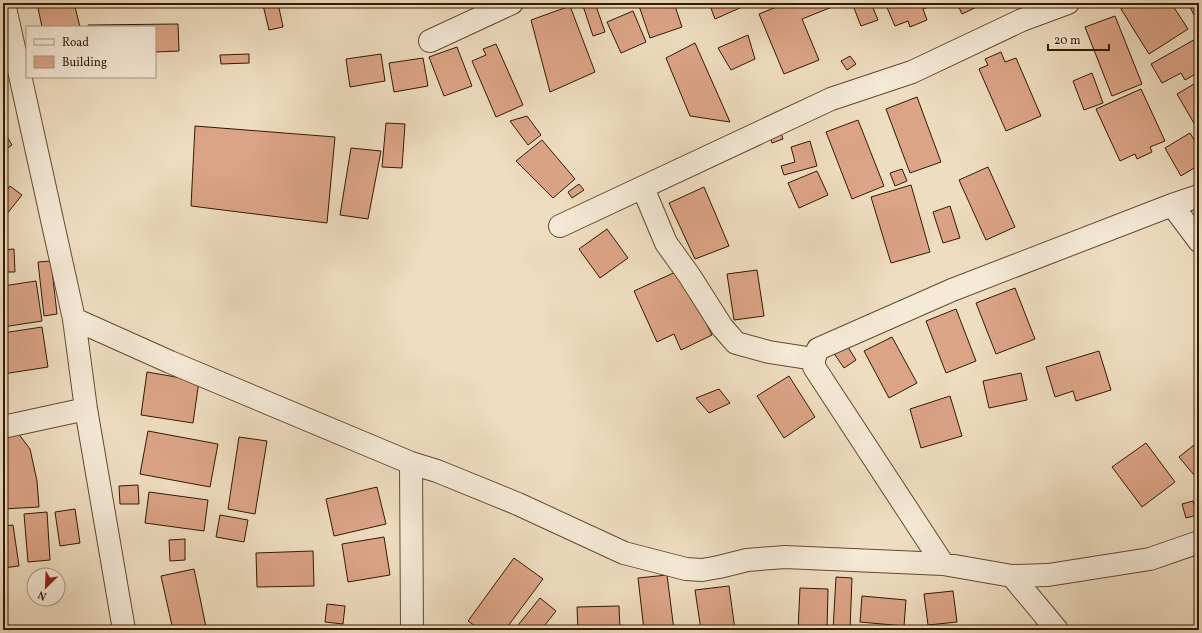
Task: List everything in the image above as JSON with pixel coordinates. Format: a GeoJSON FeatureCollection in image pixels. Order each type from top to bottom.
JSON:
{"type":"FeatureCollection","features":[{"type":"Feature","properties":{"kind":"street"},"geometry":{"type":"LineString","coordinates":[[4,3],[74,319],[86,409],[124,630]]}},
{"type":"Feature","properties":{"kind":"street"},"geometry":{"type":"LineString","coordinates":[[430,41],[512,3]]}},
{"type":"Feature","properties":{"kind":"street"},"geometry":{"type":"LineString","coordinates":[[560,226],[831,99],[912,72],[1017,12],[1068,3]]}},
{"type":"Feature","properties":{"kind":"street"},"geometry":{"type":"LineString","coordinates":[[643,188],[666,243],[722,327],[736,343],[769,352],[814,359]]}},
{"type":"Feature","properties":{"kind":"street"},"geometry":{"type":"LineString","coordinates":[[943,564],[814,367],[814,359],[818,348],[945,293],[1172,205],[1199,196]]}},
{"type":"Feature","properties":{"kind":"street"},"geometry":{"type":"LineString","coordinates":[[1172,205],[1199,241]]}},
{"type":"Feature","properties":{"kind":"street"},"geometry":{"type":"LineString","coordinates":[[74,319],[170,362],[411,463],[437,471],[518,504],[624,553],[686,569],[702,570],[747,560],[785,556],[943,564],[1012,576],[1048,575],[1150,559],[1199,542]]}},
{"type":"Feature","properties":{"kind":"street"},"geometry":{"type":"LineString","coordinates":[[3,427],[86,409]]}},
{"type":"Feature","properties":{"kind":"street"},"geometry":{"type":"LineString","coordinates":[[411,463],[412,630]]}},
{"type":"Feature","properties":{"kind":"street"},"geometry":{"type":"LineString","coordinates":[[1012,576],[1057,630]]}},
{"type":"Feature","properties":{"kind":"building"},"geometry":{"type":"Polygon","coordinates":[[[37,3],[74,3],[80,26],[42,26],[37,3]]]}},
{"type":"Feature","properties":{"kind":"building"},"geometry":{"type":"Polygon","coordinates":[[[278,3],[283,27],[269,30],[263,5],[278,3]]]}},
{"type":"Feature","properties":{"kind":"building"},"geometry":{"type":"Polygon","coordinates":[[[595,3],[605,32],[593,36],[583,6],[595,3]]]}},
{"type":"Feature","properties":{"kind":"building"},"geometry":{"type":"Polygon","coordinates":[[[638,3],[674,3],[682,27],[650,38],[638,3]]]}},
{"type":"Feature","properties":{"kind":"building"},"geometry":{"type":"Polygon","coordinates":[[[709,3],[751,3],[715,19],[709,3]]]}},
{"type":"Feature","properties":{"kind":"building"},"geometry":{"type":"Polygon","coordinates":[[[786,3],[842,3],[802,19],[819,60],[784,74],[759,14],[786,3]]]}},
{"type":"Feature","properties":{"kind":"building"},"geometry":{"type":"Polygon","coordinates":[[[852,3],[871,3],[878,20],[861,26],[852,3]]]}},
{"type":"Feature","properties":{"kind":"building"},"geometry":{"type":"Polygon","coordinates":[[[885,3],[938,3],[923,9],[927,20],[910,27],[908,21],[895,26],[885,3]]]}},
{"type":"Feature","properties":{"kind":"building"},"geometry":{"type":"Polygon","coordinates":[[[957,3],[985,3],[962,14],[957,3]]]}},
{"type":"Feature","properties":{"kind":"building"},"geometry":{"type":"Polygon","coordinates":[[[1130,3],[1171,3],[1188,29],[1149,54],[1121,9],[1130,3]]]}},
{"type":"Feature","properties":{"kind":"building"},"geometry":{"type":"Polygon","coordinates":[[[1188,3],[1199,3],[1199,12],[1194,15],[1188,3]]]}},
{"type":"Feature","properties":{"kind":"building"},"geometry":{"type":"Polygon","coordinates":[[[570,6],[595,72],[550,92],[531,20],[570,6]]]}},
{"type":"Feature","properties":{"kind":"building"},"geometry":{"type":"Polygon","coordinates":[[[633,11],[646,42],[621,53],[607,22],[633,11]]]}},
{"type":"Feature","properties":{"kind":"building"},"geometry":{"type":"Polygon","coordinates":[[[1115,16],[1142,84],[1112,96],[1085,27],[1115,16]]]}},
{"type":"Feature","properties":{"kind":"building"},"geometry":{"type":"Polygon","coordinates":[[[178,24],[179,51],[156,52],[156,26],[88,25],[178,24]]]}},
{"type":"Feature","properties":{"kind":"building"},"geometry":{"type":"Polygon","coordinates":[[[748,35],[755,59],[731,70],[718,48],[748,35]]]}},
{"type":"Feature","properties":{"kind":"building"},"geometry":{"type":"Polygon","coordinates":[[[1199,37],[1199,72],[1185,80],[1181,73],[1162,83],[1151,64],[1199,37]]]}},
{"type":"Feature","properties":{"kind":"building"},"geometry":{"type":"Polygon","coordinates":[[[695,43],[730,122],[690,116],[666,58],[695,43]]]}},
{"type":"Feature","properties":{"kind":"building"},"geometry":{"type":"Polygon","coordinates":[[[496,44],[523,105],[496,117],[472,61],[486,55],[483,49],[496,44]]]}},
{"type":"Feature","properties":{"kind":"building"},"geometry":{"type":"Polygon","coordinates":[[[457,47],[472,86],[444,96],[429,57],[457,47]]]}},
{"type":"Feature","properties":{"kind":"building"},"geometry":{"type":"Polygon","coordinates":[[[1001,52],[1005,62],[1016,58],[1041,116],[1006,131],[979,69],[988,65],[985,59],[1001,52]]]}},
{"type":"Feature","properties":{"kind":"building"},"geometry":{"type":"Polygon","coordinates":[[[249,54],[249,63],[221,64],[220,55],[249,54]]]}},
{"type":"Feature","properties":{"kind":"building"},"geometry":{"type":"Polygon","coordinates":[[[381,54],[385,81],[350,87],[346,59],[381,54]]]}},
{"type":"Feature","properties":{"kind":"building"},"geometry":{"type":"Polygon","coordinates":[[[850,56],[856,64],[847,70],[841,61],[850,56]]]}},
{"type":"Feature","properties":{"kind":"building"},"geometry":{"type":"Polygon","coordinates":[[[423,58],[428,86],[394,92],[389,63],[423,58]]]}},
{"type":"Feature","properties":{"kind":"building"},"geometry":{"type":"Polygon","coordinates":[[[1092,73],[1103,103],[1084,110],[1073,81],[1092,73]]]}},
{"type":"Feature","properties":{"kind":"building"},"geometry":{"type":"Polygon","coordinates":[[[1199,81],[1199,132],[1177,94],[1199,81]]]}},
{"type":"Feature","properties":{"kind":"building"},"geometry":{"type":"Polygon","coordinates":[[[1141,89],[1165,141],[1150,147],[1152,152],[1137,159],[1135,154],[1120,161],[1096,109],[1141,89]]]}},
{"type":"Feature","properties":{"kind":"building"},"geometry":{"type":"Polygon","coordinates":[[[917,97],[941,162],[910,173],[886,109],[917,97]]]}},
{"type":"Feature","properties":{"kind":"building"},"geometry":{"type":"Polygon","coordinates":[[[527,116],[541,135],[528,145],[510,121],[527,116]]]}},
{"type":"Feature","properties":{"kind":"building"},"geometry":{"type":"Polygon","coordinates":[[[858,120],[884,186],[852,199],[826,132],[858,120]]]}},
{"type":"Feature","properties":{"kind":"building"},"geometry":{"type":"Polygon","coordinates":[[[386,123],[405,124],[402,168],[382,167],[386,123]]]}},
{"type":"Feature","properties":{"kind":"building"},"geometry":{"type":"Polygon","coordinates":[[[195,126],[335,137],[327,223],[191,206],[195,126]]]}},
{"type":"Feature","properties":{"kind":"building"},"geometry":{"type":"Polygon","coordinates":[[[3,130],[12,145],[3,151],[3,130]]]}},
{"type":"Feature","properties":{"kind":"building"},"geometry":{"type":"Polygon","coordinates":[[[780,130],[783,139],[772,143],[769,134],[780,130]]]}},
{"type":"Feature","properties":{"kind":"building"},"geometry":{"type":"Polygon","coordinates":[[[1190,133],[1199,148],[1199,165],[1181,176],[1165,148],[1190,133]]]}},
{"type":"Feature","properties":{"kind":"building"},"geometry":{"type":"Polygon","coordinates":[[[542,140],[575,179],[553,198],[516,161],[542,140]]]}},
{"type":"Feature","properties":{"kind":"building"},"geometry":{"type":"Polygon","coordinates":[[[810,141],[817,166],[784,175],[781,166],[795,162],[791,147],[810,141]]]}},
{"type":"Feature","properties":{"kind":"building"},"geometry":{"type":"Polygon","coordinates":[[[351,148],[381,151],[368,219],[340,215],[351,148]]]}},
{"type":"Feature","properties":{"kind":"building"},"geometry":{"type":"Polygon","coordinates":[[[988,167],[1015,227],[986,240],[959,180],[988,167]]]}},
{"type":"Feature","properties":{"kind":"building"},"geometry":{"type":"Polygon","coordinates":[[[902,169],[907,181],[895,186],[890,173],[902,169]]]}},
{"type":"Feature","properties":{"kind":"building"},"geometry":{"type":"Polygon","coordinates":[[[817,171],[828,195],[799,208],[788,183],[817,171]]]}},
{"type":"Feature","properties":{"kind":"building"},"geometry":{"type":"Polygon","coordinates":[[[579,184],[584,190],[572,198],[568,192],[579,184]]]}},
{"type":"Feature","properties":{"kind":"building"},"geometry":{"type":"Polygon","coordinates":[[[911,185],[930,252],[891,263],[871,197],[911,185]]]}},
{"type":"Feature","properties":{"kind":"building"},"geometry":{"type":"Polygon","coordinates":[[[10,186],[22,195],[6,215],[3,213],[3,195],[10,186]]]}},
{"type":"Feature","properties":{"kind":"building"},"geometry":{"type":"Polygon","coordinates":[[[704,187],[729,246],[695,259],[669,203],[704,187]]]}},
{"type":"Feature","properties":{"kind":"building"},"geometry":{"type":"Polygon","coordinates":[[[950,206],[960,238],[943,243],[933,212],[950,206]]]}},
{"type":"Feature","properties":{"kind":"building"},"geometry":{"type":"Polygon","coordinates":[[[607,229],[628,258],[600,278],[579,249],[607,229]]]}},
{"type":"Feature","properties":{"kind":"building"},"geometry":{"type":"Polygon","coordinates":[[[14,249],[15,272],[3,272],[3,250],[14,249]]]}},
{"type":"Feature","properties":{"kind":"building"},"geometry":{"type":"Polygon","coordinates":[[[51,261],[57,314],[44,316],[38,262],[51,261]]]}},
{"type":"Feature","properties":{"kind":"building"},"geometry":{"type":"Polygon","coordinates":[[[680,270],[712,335],[681,350],[674,334],[657,342],[634,291],[680,270]]]}},
{"type":"Feature","properties":{"kind":"building"},"geometry":{"type":"Polygon","coordinates":[[[757,270],[764,316],[734,320],[727,274],[757,270]]]}},
{"type":"Feature","properties":{"kind":"building"},"geometry":{"type":"Polygon","coordinates":[[[36,281],[42,321],[3,327],[3,286],[36,281]]]}},
{"type":"Feature","properties":{"kind":"building"},"geometry":{"type":"Polygon","coordinates":[[[1015,288],[1035,339],[996,354],[976,303],[1015,288]]]}},
{"type":"Feature","properties":{"kind":"building"},"geometry":{"type":"Polygon","coordinates":[[[956,309],[976,361],[946,373],[926,321],[956,309]]]}},
{"type":"Feature","properties":{"kind":"building"},"geometry":{"type":"Polygon","coordinates":[[[42,327],[48,367],[3,374],[3,333],[42,327]]]}},
{"type":"Feature","properties":{"kind":"building"},"geometry":{"type":"Polygon","coordinates":[[[892,337],[917,383],[889,398],[864,351],[892,337]]]}},
{"type":"Feature","properties":{"kind":"building"},"geometry":{"type":"Polygon","coordinates":[[[846,344],[856,360],[844,368],[833,352],[846,344]]]}},
{"type":"Feature","properties":{"kind":"building"},"geometry":{"type":"Polygon","coordinates":[[[1099,351],[1111,390],[1076,401],[1073,391],[1055,397],[1046,367],[1099,351]]]}},
{"type":"Feature","properties":{"kind":"building"},"geometry":{"type":"Polygon","coordinates":[[[147,372],[199,381],[193,423],[141,415],[147,372]]]}},
{"type":"Feature","properties":{"kind":"building"},"geometry":{"type":"Polygon","coordinates":[[[1021,373],[1027,400],[989,408],[983,381],[1021,373]]]}},
{"type":"Feature","properties":{"kind":"building"},"geometry":{"type":"Polygon","coordinates":[[[789,376],[815,417],[784,438],[757,396],[789,376]]]}},
{"type":"Feature","properties":{"kind":"building"},"geometry":{"type":"Polygon","coordinates":[[[719,389],[730,403],[709,413],[696,398],[719,389]]]}},
{"type":"Feature","properties":{"kind":"building"},"geometry":{"type":"Polygon","coordinates":[[[950,396],[962,436],[921,448],[910,409],[950,396]]]}},
{"type":"Feature","properties":{"kind":"building"},"geometry":{"type":"Polygon","coordinates":[[[15,429],[30,449],[37,481],[39,507],[3,509],[3,431],[15,429]]]}},
{"type":"Feature","properties":{"kind":"building"},"geometry":{"type":"Polygon","coordinates":[[[148,431],[218,444],[210,487],[140,474],[148,431]]]}},
{"type":"Feature","properties":{"kind":"building"},"geometry":{"type":"Polygon","coordinates":[[[239,437],[267,441],[255,514],[228,509],[239,437]]]}},
{"type":"Feature","properties":{"kind":"building"},"geometry":{"type":"Polygon","coordinates":[[[1199,441],[1199,481],[1179,457],[1199,441]]]}},
{"type":"Feature","properties":{"kind":"building"},"geometry":{"type":"Polygon","coordinates":[[[1146,443],[1175,482],[1142,507],[1112,467],[1146,443]]]}},
{"type":"Feature","properties":{"kind":"building"},"geometry":{"type":"Polygon","coordinates":[[[138,485],[139,504],[120,504],[119,486],[138,485]]]}},
{"type":"Feature","properties":{"kind":"building"},"geometry":{"type":"Polygon","coordinates":[[[377,487],[386,524],[334,536],[326,499],[377,487]]]}},
{"type":"Feature","properties":{"kind":"building"},"geometry":{"type":"Polygon","coordinates":[[[149,492],[208,500],[204,531],[145,523],[149,492]]]}},
{"type":"Feature","properties":{"kind":"building"},"geometry":{"type":"Polygon","coordinates":[[[1193,501],[1197,515],[1186,518],[1182,504],[1193,501]]]}},
{"type":"Feature","properties":{"kind":"building"},"geometry":{"type":"Polygon","coordinates":[[[75,509],[80,543],[60,546],[55,512],[75,509]]]}},
{"type":"Feature","properties":{"kind":"building"},"geometry":{"type":"Polygon","coordinates":[[[47,512],[50,560],[28,562],[24,514],[47,512]]]}},
{"type":"Feature","properties":{"kind":"building"},"geometry":{"type":"Polygon","coordinates":[[[220,515],[248,520],[244,542],[216,537],[220,515]]]}},
{"type":"Feature","properties":{"kind":"building"},"geometry":{"type":"Polygon","coordinates":[[[13,525],[19,566],[3,568],[3,526],[13,525]]]}},
{"type":"Feature","properties":{"kind":"building"},"geometry":{"type":"Polygon","coordinates":[[[384,537],[390,575],[348,582],[342,544],[384,537]]]}},
{"type":"Feature","properties":{"kind":"building"},"geometry":{"type":"Polygon","coordinates":[[[185,539],[185,560],[170,561],[169,540],[185,539]]]}},
{"type":"Feature","properties":{"kind":"building"},"geometry":{"type":"Polygon","coordinates":[[[313,551],[314,586],[257,587],[256,553],[313,551]]]}},
{"type":"Feature","properties":{"kind":"building"},"geometry":{"type":"Polygon","coordinates":[[[514,558],[543,579],[505,630],[481,630],[468,621],[514,558]]]}},
{"type":"Feature","properties":{"kind":"building"},"geometry":{"type":"Polygon","coordinates":[[[194,569],[206,627],[191,630],[173,630],[161,576],[194,569]]]}},
{"type":"Feature","properties":{"kind":"building"},"geometry":{"type":"Polygon","coordinates":[[[667,575],[674,630],[644,630],[638,578],[667,575]]]}},
{"type":"Feature","properties":{"kind":"building"},"geometry":{"type":"Polygon","coordinates":[[[836,577],[852,578],[850,630],[833,630],[836,577]]]}},
{"type":"Feature","properties":{"kind":"building"},"geometry":{"type":"Polygon","coordinates":[[[729,586],[735,630],[701,630],[695,590],[729,586]]]}},
{"type":"Feature","properties":{"kind":"building"},"geometry":{"type":"Polygon","coordinates":[[[800,588],[828,589],[827,630],[798,630],[800,588]]]}},
{"type":"Feature","properties":{"kind":"building"},"geometry":{"type":"Polygon","coordinates":[[[953,591],[957,622],[928,625],[924,594],[953,591]]]}},
{"type":"Feature","properties":{"kind":"building"},"geometry":{"type":"Polygon","coordinates":[[[862,596],[906,600],[904,626],[860,622],[862,596]]]}},
{"type":"Feature","properties":{"kind":"building"},"geometry":{"type":"Polygon","coordinates":[[[540,598],[556,611],[541,630],[514,630],[540,598]]]}},
{"type":"Feature","properties":{"kind":"building"},"geometry":{"type":"Polygon","coordinates":[[[327,604],[345,606],[343,624],[325,622],[327,604]]]}},
{"type":"Feature","properties":{"kind":"building"},"geometry":{"type":"Polygon","coordinates":[[[619,606],[620,630],[578,630],[577,607],[619,606]]]}}]}
